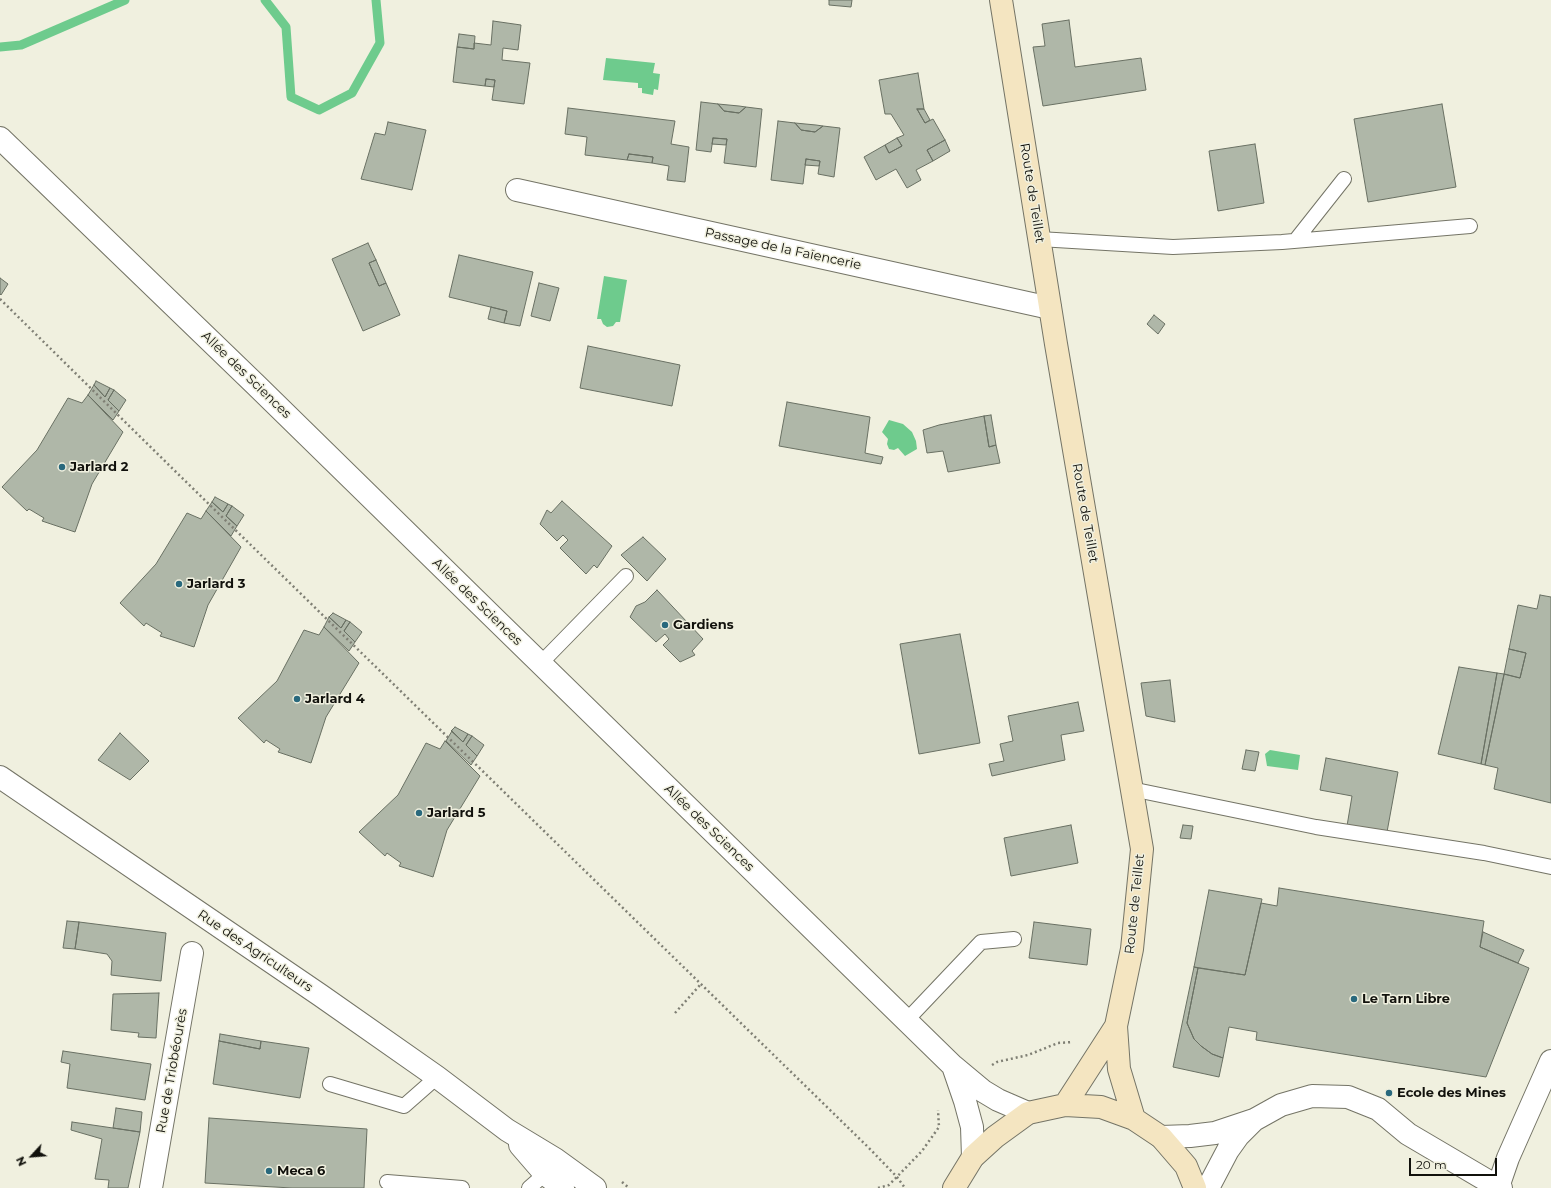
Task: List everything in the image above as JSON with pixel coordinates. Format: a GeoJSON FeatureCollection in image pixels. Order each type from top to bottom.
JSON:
{"type":"FeatureCollection","features":[{"type":"Feature","properties":{"kind":"main road","name":"Route de Teillet"},"geometry":{"type":"LineString","coordinates":[[1001,0],[1050,308],[1142,849],[1132,949],[1116,1026],[1119,1069],[1134,1119]]}},
{"type":"Feature","properties":{"kind":"main road","name":"Route de Teillet"},"geometry":{"type":"LineString","coordinates":[[1065,1105],[1116,1026]]}},
{"type":"Feature","properties":{"kind":"main road"},"geometry":{"type":"LineString","coordinates":[[954,1188],[973,1157],[995,1137],[1028,1113],[1065,1105],[1101,1107],[1134,1119],[1160,1137],[1186,1166],[1195,1188]]}},
{"type":"Feature","properties":{"kind":"street","name":"Allée des Sciences"},"geometry":{"type":"LineString","coordinates":[[0,138],[256,385],[953,1066],[983,1091],[998,1100],[1028,1113]]}},
{"type":"Feature","properties":{"kind":"street","name":"Passage de la Faïencerie"},"geometry":{"type":"LineString","coordinates":[[517,190],[1050,308]]}},
{"type":"Feature","properties":{"kind":"street","name":"Rue des Agriculteurs"},"geometry":{"type":"LineString","coordinates":[[0,777],[313,990],[437,1077],[507,1130],[550,1166],[595,1188]]}},
{"type":"Feature","properties":{"kind":"street","name":"Rue de Triobéourès"},"geometry":{"type":"LineString","coordinates":[[151,1188],[192,953]]}},
{"type":"Feature","properties":{"kind":"street"},"geometry":{"type":"LineString","coordinates":[[1160,1137],[1215,1133],[1254,1120],[1281,1106],[1312,1096],[1348,1097],[1378,1110],[1408,1134],[1499,1187],[1508,1158],[1551,1061]]}},
{"type":"Feature","properties":{"kind":"street","name":"Allée des Sciences"},"geometry":{"type":"LineString","coordinates":[[953,1066],[972,1127],[973,1157]]}},
{"type":"Feature","properties":{"kind":"street"},"geometry":{"type":"LineString","coordinates":[[1208,1188],[1235,1141],[1254,1120]]}},
{"type":"Feature","properties":{"kind":"street","name":"Rue des Agriculteurs"},"geometry":{"type":"LineString","coordinates":[[550,1166],[563,1188]]}},
{"type":"Feature","properties":{"kind":"lane"},"geometry":{"type":"LineString","coordinates":[[1295,241],[1344,179]]}},
{"type":"Feature","properties":{"kind":"lane"},"geometry":{"type":"LineString","coordinates":[[1039,239],[1173,247],[1295,241],[1470,226]]}},
{"type":"Feature","properties":{"kind":"lane"},"geometry":{"type":"LineString","coordinates":[[540,664],[626,576]]}},
{"type":"Feature","properties":{"kind":"lane"},"geometry":{"type":"LineString","coordinates":[[1131,789],[1316,827],[1484,853],[1551,867]]}},
{"type":"Feature","properties":{"kind":"lane"},"geometry":{"type":"LineString","coordinates":[[906,1021],[981,942],[1014,939]]}},
{"type":"Feature","properties":{"kind":"lane"},"geometry":{"type":"LineString","coordinates":[[330,1084],[404,1106],[437,1077]]}},
{"type":"Feature","properties":{"kind":"lane"},"geometry":{"type":"LineString","coordinates":[[529,1188],[550,1166]]}},
{"type":"Feature","properties":{"kind":"lane"},"geometry":{"type":"LineString","coordinates":[[388,1182],[462,1188]]}},
{"type":"Feature","properties":{"kind":"path"},"geometry":{"type":"LineString","coordinates":[[0,299],[869,1148],[897,1177],[905,1188]]}},
{"type":"Feature","properties":{"kind":"path"},"geometry":{"type":"LineString","coordinates":[[675,1013],[701,984]]}},
{"type":"Feature","properties":{"kind":"shaded area"},"geometry":{"type":"Polygon","coordinates":[[[606,58],[655,63],[653,73],[660,74],[658,90],[654,89],[653,95],[642,93],[642,88],[638,88],[638,83],[603,80],[606,58]]]}},
{"type":"Feature","properties":{"kind":"shaded area"},"geometry":{"type":"Polygon","coordinates":[[[604,276],[627,280],[620,322],[616,322],[613,326],[607,327],[603,324],[601,319],[597,319],[604,276]]]}},
{"type":"Feature","properties":{"kind":"shaded area"},"geometry":{"type":"Polygon","coordinates":[[[889,420],[903,424],[912,432],[916,441],[917,449],[905,456],[898,448],[894,450],[889,449],[887,444],[888,439],[882,432],[889,420]]]}},
{"type":"Feature","properties":{"kind":"shaded area"},"geometry":{"type":"Polygon","coordinates":[[[1270,750],[1300,755],[1298,770],[1267,766],[1265,754],[1270,750]]]}},
{"type":"Feature","properties":{"kind":"building"},"geometry":{"type":"Polygon","coordinates":[[[829,0],[852,0],[851,7],[829,5],[829,0]]]}},
{"type":"Feature","properties":{"kind":"building"},"geometry":{"type":"Polygon","coordinates":[[[1069,20],[1075,67],[1141,58],[1146,90],[1043,106],[1033,47],[1045,46],[1042,24],[1069,20]]]}},
{"type":"Feature","properties":{"kind":"building"},"geometry":{"type":"Polygon","coordinates":[[[493,21],[521,25],[518,50],[503,48],[502,60],[530,63],[524,104],[492,100],[495,80],[486,79],[485,86],[453,82],[457,47],[474,49],[474,43],[491,45],[493,21]]]}},
{"type":"Feature","properties":{"kind":"building"},"geometry":{"type":"Polygon","coordinates":[[[459,34],[475,36],[474,49],[457,47],[459,34]]]}},
{"type":"Feature","properties":{"kind":"building"},"geometry":{"type":"Polygon","coordinates":[[[918,73],[924,109],[917,109],[925,123],[933,119],[945,140],[927,150],[933,161],[916,170],[921,180],[907,188],[896,169],[876,180],[864,157],[885,145],[889,153],[902,146],[897,138],[904,135],[891,114],[885,114],[879,80],[918,73]]]}},
{"type":"Feature","properties":{"kind":"building"},"geometry":{"type":"Polygon","coordinates":[[[486,79],[495,80],[494,87],[485,86],[486,79]]]}},
{"type":"Feature","properties":{"kind":"building"},"geometry":{"type":"Polygon","coordinates":[[[701,102],[718,104],[724,111],[739,113],[746,107],[762,109],[756,167],[724,163],[727,139],[713,138],[711,152],[696,150],[701,102]]]}},
{"type":"Feature","properties":{"kind":"building"},"geometry":{"type":"Polygon","coordinates":[[[718,104],[746,107],[739,113],[724,111],[718,104]]]}},
{"type":"Feature","properties":{"kind":"building"},"geometry":{"type":"Polygon","coordinates":[[[1442,104],[1456,187],[1368,202],[1354,119],[1442,104]]]}},
{"type":"Feature","properties":{"kind":"building"},"geometry":{"type":"Polygon","coordinates":[[[568,108],[675,121],[671,144],[689,147],[685,182],[667,180],[669,166],[652,163],[653,157],[629,154],[627,160],[585,155],[587,137],[565,134],[568,108]]]}},
{"type":"Feature","properties":{"kind":"building"},"geometry":{"type":"Polygon","coordinates":[[[917,109],[924,109],[930,120],[925,123],[917,109]]]}},
{"type":"Feature","properties":{"kind":"building"},"geometry":{"type":"Polygon","coordinates":[[[778,121],[795,123],[801,130],[815,132],[823,126],[840,128],[834,177],[818,174],[820,161],[806,159],[803,184],[771,180],[778,121]]]}},
{"type":"Feature","properties":{"kind":"building"},"geometry":{"type":"Polygon","coordinates":[[[388,122],[426,130],[412,190],[361,179],[375,133],[385,135],[388,122]]]}},
{"type":"Feature","properties":{"kind":"building"},"geometry":{"type":"Polygon","coordinates":[[[795,123],[823,126],[815,132],[801,130],[795,123]]]}},
{"type":"Feature","properties":{"kind":"building"},"geometry":{"type":"Polygon","coordinates":[[[713,138],[727,139],[726,145],[712,144],[713,138]]]}},
{"type":"Feature","properties":{"kind":"building"},"geometry":{"type":"Polygon","coordinates":[[[897,138],[902,146],[889,153],[885,145],[897,138]]]}},
{"type":"Feature","properties":{"kind":"building"},"geometry":{"type":"Polygon","coordinates":[[[945,140],[950,151],[933,161],[927,150],[945,140]]]}},
{"type":"Feature","properties":{"kind":"building"},"geometry":{"type":"Polygon","coordinates":[[[1255,144],[1264,203],[1218,211],[1209,151],[1255,144]]]}},
{"type":"Feature","properties":{"kind":"building"},"geometry":{"type":"Polygon","coordinates":[[[629,154],[653,157],[652,163],[627,160],[629,154]]]}},
{"type":"Feature","properties":{"kind":"building"},"geometry":{"type":"Polygon","coordinates":[[[806,159],[820,161],[819,166],[805,165],[806,159]]]}},
{"type":"Feature","properties":{"kind":"building"},"geometry":{"type":"Polygon","coordinates":[[[368,243],[376,260],[369,263],[379,286],[386,283],[400,315],[363,331],[332,259],[368,243]]]}},
{"type":"Feature","properties":{"kind":"building"},"geometry":{"type":"Polygon","coordinates":[[[459,255],[533,272],[520,326],[504,323],[507,311],[449,297],[459,255]]]}},
{"type":"Feature","properties":{"kind":"building"},"geometry":{"type":"Polygon","coordinates":[[[376,260],[386,283],[379,286],[369,263],[376,260]]]}},
{"type":"Feature","properties":{"kind":"building"},"geometry":{"type":"Polygon","coordinates":[[[0,278],[8,284],[1,295],[0,294],[0,278]]]}},
{"type":"Feature","properties":{"kind":"building"},"geometry":{"type":"Polygon","coordinates":[[[539,283],[559,288],[550,321],[531,316],[539,283]]]}},
{"type":"Feature","properties":{"kind":"building"},"geometry":{"type":"Polygon","coordinates":[[[491,307],[507,311],[504,323],[488,319],[491,307]]]}},
{"type":"Feature","properties":{"kind":"building"},"geometry":{"type":"Polygon","coordinates":[[[1154,315],[1165,324],[1158,334],[1147,324],[1154,315]]]}},
{"type":"Feature","properties":{"kind":"building"},"geometry":{"type":"Polygon","coordinates":[[[588,346],[680,365],[672,406],[580,388],[588,346]]]}},
{"type":"Feature","properties":{"kind":"building"},"geometry":{"type":"Polygon","coordinates":[[[96,381],[110,388],[105,397],[94,385],[96,381]]]}},
{"type":"Feature","properties":{"kind":"building"},"geometry":{"type":"Polygon","coordinates":[[[94,385],[105,397],[110,388],[114,390],[108,400],[119,411],[113,420],[88,395],[94,385]]]}},
{"type":"Feature","properties":{"kind":"building"},"geometry":{"type":"Polygon","coordinates":[[[114,390],[126,400],[119,411],[108,400],[114,390]]]}},
{"type":"Feature","properties":{"kind":"building","name":"Jarlard 2"},"geometry":{"type":"Polygon","coordinates":[[[88,395],[123,432],[92,484],[75,532],[42,521],[44,518],[29,509],[27,511],[2,487],[37,450],[68,398],[82,403],[88,395]]]}},
{"type":"Feature","properties":{"kind":"building"},"geometry":{"type":"Polygon","coordinates":[[[787,402],[870,417],[865,453],[883,457],[881,464],[779,446],[787,402]]]}},
{"type":"Feature","properties":{"kind":"building"},"geometry":{"type":"Polygon","coordinates":[[[991,415],[996,445],[989,447],[984,416],[991,415]]]}},
{"type":"Feature","properties":{"kind":"building"},"geometry":{"type":"Polygon","coordinates":[[[984,416],[989,447],[996,445],[1000,463],[948,472],[943,451],[927,453],[923,430],[939,425],[984,416]]]}},
{"type":"Feature","properties":{"kind":"building"},"geometry":{"type":"Polygon","coordinates":[[[215,497],[228,504],[223,512],[212,502],[215,497]]]}},
{"type":"Feature","properties":{"kind":"building"},"geometry":{"type":"Polygon","coordinates":[[[562,501],[612,546],[597,568],[594,565],[586,574],[560,548],[568,540],[563,535],[557,541],[540,524],[547,510],[551,513],[562,501]]]}},
{"type":"Feature","properties":{"kind":"building"},"geometry":{"type":"Polygon","coordinates":[[[212,502],[223,512],[228,504],[232,506],[226,516],[237,526],[231,536],[206,511],[212,502]]]}},
{"type":"Feature","properties":{"kind":"building"},"geometry":{"type":"Polygon","coordinates":[[[232,506],[244,515],[237,526],[226,516],[232,506]]]}},
{"type":"Feature","properties":{"kind":"building","name":"Jarlard 3"},"geometry":{"type":"Polygon","coordinates":[[[206,511],[241,547],[208,605],[194,647],[160,636],[162,633],[146,623],[144,626],[120,603],[156,564],[187,513],[201,519],[206,511]]]}},
{"type":"Feature","properties":{"kind":"building"},"geometry":{"type":"Polygon","coordinates":[[[643,537],[666,559],[647,581],[621,555],[643,537]]]}},
{"type":"Feature","properties":{"kind":"building","name":"Gardiens"},"geometry":{"type":"Polygon","coordinates":[[[657,590],[703,639],[692,651],[695,655],[680,662],[663,645],[669,639],[665,634],[656,642],[630,617],[636,606],[645,602],[657,590]]]}},
{"type":"Feature","properties":{"kind":"building"},"geometry":{"type":"Polygon","coordinates":[[[1540,595],[1551,597],[1551,803],[1494,789],[1498,768],[1485,765],[1504,674],[1520,678],[1526,653],[1509,649],[1518,605],[1537,609],[1540,595]]]}},
{"type":"Feature","properties":{"kind":"building"},"geometry":{"type":"Polygon","coordinates":[[[333,613],[346,620],[341,628],[329,617],[333,613]]]}},
{"type":"Feature","properties":{"kind":"building"},"geometry":{"type":"Polygon","coordinates":[[[329,617],[341,628],[346,620],[350,622],[344,631],[355,642],[349,651],[324,627],[329,617]]]}},
{"type":"Feature","properties":{"kind":"building"},"geometry":{"type":"Polygon","coordinates":[[[350,622],[362,632],[355,642],[344,631],[350,622]]]}},
{"type":"Feature","properties":{"kind":"building","name":"Jarlard 4"},"geometry":{"type":"Polygon","coordinates":[[[324,627],[359,663],[326,717],[311,763],[278,752],[280,749],[266,740],[264,743],[238,718],[277,681],[304,630],[319,635],[324,627]]]}},
{"type":"Feature","properties":{"kind":"building"},"geometry":{"type":"Polygon","coordinates":[[[960,634],[980,743],[919,754],[900,644],[960,634]]]}},
{"type":"Feature","properties":{"kind":"building"},"geometry":{"type":"Polygon","coordinates":[[[1509,649],[1526,653],[1520,678],[1504,674],[1509,649]]]}},
{"type":"Feature","properties":{"kind":"building"},"geometry":{"type":"Polygon","coordinates":[[[1459,667],[1497,673],[1481,764],[1438,754],[1459,667]]]}},
{"type":"Feature","properties":{"kind":"building"},"geometry":{"type":"Polygon","coordinates":[[[1497,673],[1504,675],[1485,765],[1481,764],[1497,673]]]}},
{"type":"Feature","properties":{"kind":"building"},"geometry":{"type":"Polygon","coordinates":[[[1170,680],[1175,722],[1146,716],[1141,683],[1170,680]]]}},
{"type":"Feature","properties":{"kind":"building"},"geometry":{"type":"Polygon","coordinates":[[[1078,702],[1084,731],[1061,735],[1065,760],[992,776],[989,764],[1004,761],[1000,744],[1013,741],[1008,716],[1078,702]]]}},
{"type":"Feature","properties":{"kind":"building"},"geometry":{"type":"Polygon","coordinates":[[[455,727],[468,734],[463,742],[451,731],[455,727]]]}},
{"type":"Feature","properties":{"kind":"building"},"geometry":{"type":"Polygon","coordinates":[[[452,731],[463,742],[468,734],[472,736],[466,745],[477,756],[471,765],[446,741],[452,731]]]}},
{"type":"Feature","properties":{"kind":"building"},"geometry":{"type":"Polygon","coordinates":[[[120,733],[149,761],[130,780],[98,760],[120,733]]]}},
{"type":"Feature","properties":{"kind":"building"},"geometry":{"type":"Polygon","coordinates":[[[472,736],[484,745],[477,756],[466,745],[472,736]]]}},
{"type":"Feature","properties":{"kind":"building","name":"Jarlard 5"},"geometry":{"type":"Polygon","coordinates":[[[445,741],[480,776],[447,830],[433,877],[399,866],[401,863],[387,853],[385,856],[359,832],[398,795],[426,743],[440,749],[445,741]]]}},
{"type":"Feature","properties":{"kind":"building"},"geometry":{"type":"Polygon","coordinates":[[[1246,750],[1259,752],[1255,771],[1242,769],[1246,750]]]}},
{"type":"Feature","properties":{"kind":"building"},"geometry":{"type":"Polygon","coordinates":[[[1326,758],[1398,772],[1387,832],[1347,826],[1352,796],[1320,790],[1326,758]]]}},
{"type":"Feature","properties":{"kind":"building"},"geometry":{"type":"Polygon","coordinates":[[[1071,825],[1078,863],[1011,876],[1004,838],[1071,825]]]}},
{"type":"Feature","properties":{"kind":"building"},"geometry":{"type":"Polygon","coordinates":[[[1183,825],[1193,826],[1191,839],[1180,838],[1183,825]]]}},
{"type":"Feature","properties":{"kind":"building","name":"Le Tarn Libre"},"geometry":{"type":"Polygon","coordinates":[[[1279,888],[1484,921],[1480,947],[1529,968],[1486,1077],[1256,1040],[1257,1032],[1229,1027],[1223,1058],[1212,1054],[1201,1046],[1194,1039],[1187,1023],[1198,968],[1245,975],[1261,903],[1277,906],[1279,888]]]}},
{"type":"Feature","properties":{"kind":"building"},"geometry":{"type":"Polygon","coordinates":[[[1209,890],[1262,899],[1245,975],[1194,967],[1209,890]]]}},
{"type":"Feature","properties":{"kind":"building"},"geometry":{"type":"Polygon","coordinates":[[[67,921],[79,922],[75,949],[63,948],[67,921]]]}},
{"type":"Feature","properties":{"kind":"building"},"geometry":{"type":"Polygon","coordinates":[[[79,922],[166,933],[161,981],[111,975],[112,961],[107,954],[75,949],[79,922]]]}},
{"type":"Feature","properties":{"kind":"building"},"geometry":{"type":"Polygon","coordinates":[[[1034,922],[1091,929],[1087,965],[1029,958],[1034,922]]]}},
{"type":"Feature","properties":{"kind":"building"},"geometry":{"type":"Polygon","coordinates":[[[1483,932],[1524,950],[1518,963],[1480,947],[1483,932]]]}},
{"type":"Feature","properties":{"kind":"building"},"geometry":{"type":"Polygon","coordinates":[[[1194,967],[1198,968],[1187,1023],[1194,1039],[1201,1046],[1212,1054],[1223,1058],[1219,1077],[1173,1067],[1194,967]]]}},
{"type":"Feature","properties":{"kind":"building"},"geometry":{"type":"Polygon","coordinates":[[[159,993],[156,1038],[138,1037],[139,1033],[111,1030],[113,994],[159,993]]]}},
{"type":"Feature","properties":{"kind":"building"},"geometry":{"type":"Polygon","coordinates":[[[220,1034],[261,1041],[260,1049],[219,1041],[220,1034]]]}},
{"type":"Feature","properties":{"kind":"building"},"geometry":{"type":"Polygon","coordinates":[[[219,1041],[260,1049],[261,1041],[309,1048],[300,1098],[213,1084],[219,1041]]]}},
{"type":"Feature","properties":{"kind":"building"},"geometry":{"type":"Polygon","coordinates":[[[63,1051],[151,1064],[145,1100],[67,1088],[70,1064],[61,1062],[63,1051]]]}},
{"type":"Feature","properties":{"kind":"building"},"geometry":{"type":"Polygon","coordinates":[[[116,1108],[142,1112],[140,1132],[113,1128],[116,1108]]]}},
{"type":"Feature","properties":{"kind":"building"},"geometry":{"type":"Polygon","coordinates":[[[209,1118],[367,1129],[364,1188],[292,1188],[205,1183],[209,1118]]]}},
{"type":"Feature","properties":{"kind":"building"},"geometry":{"type":"Polygon","coordinates":[[[72,1122],[140,1132],[128,1188],[108,1188],[109,1180],[95,1179],[102,1139],[71,1130],[72,1122]]]}},
{"type":"Feature","properties":{"kind":"waterway"},"geometry":{"type":"LineString","coordinates":[[0,47],[21,45],[125,0]]}},
{"type":"Feature","properties":{"kind":"waterway"},"geometry":{"type":"LineString","coordinates":[[265,0],[286,27],[291,97],[319,110],[352,93],[380,43],[376,0]]}},
{"type":"Feature","properties":{"kind":"place","name":"Jarlard 2"},"geometry":{"type":"Point","coordinates":[62,467]}},
{"type":"Feature","properties":{"kind":"place","name":"Jarlard 3"},"geometry":{"type":"Point","coordinates":[179,584]}},
{"type":"Feature","properties":{"kind":"place","name":"Gardiens"},"geometry":{"type":"Point","coordinates":[665,625]}},
{"type":"Feature","properties":{"kind":"place","name":"Jarlard 4"},"geometry":{"type":"Point","coordinates":[297,699]}},
{"type":"Feature","properties":{"kind":"place","name":"Jarlard 5"},"geometry":{"type":"Point","coordinates":[419,813]}},
{"type":"Feature","properties":{"kind":"place","name":"Le Tarn Libre"},"geometry":{"type":"Point","coordinates":[1354,999]}},
{"type":"Feature","properties":{"kind":"place","name":"Ecole des Mines"},"geometry":{"type":"Point","coordinates":[1389,1093]}},
{"type":"Feature","properties":{"kind":"place","name":"Meca 6"},"geometry":{"type":"Point","coordinates":[269,1171]}}]}
